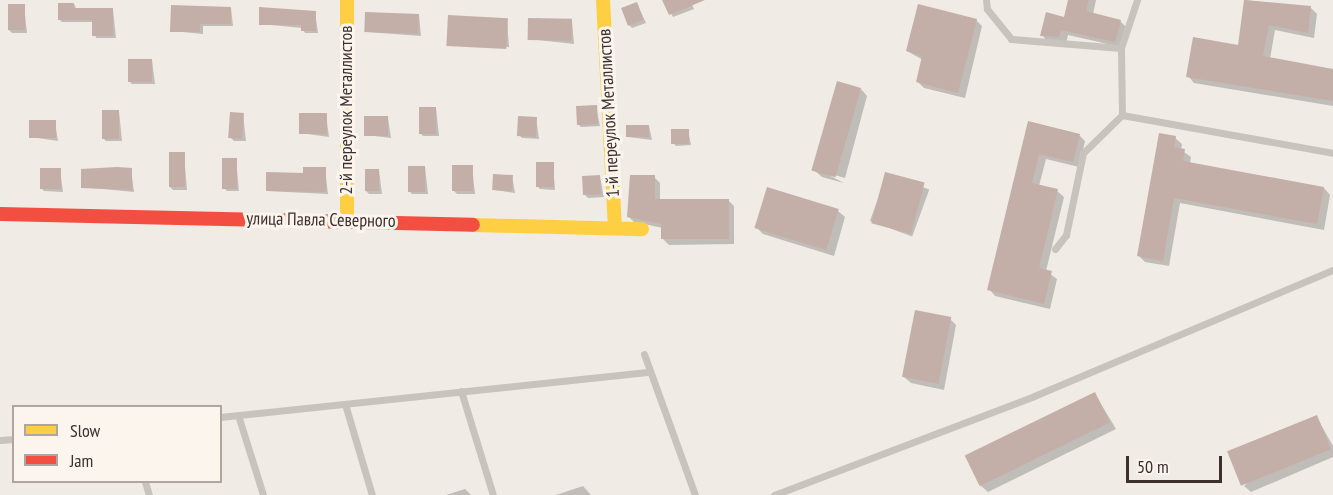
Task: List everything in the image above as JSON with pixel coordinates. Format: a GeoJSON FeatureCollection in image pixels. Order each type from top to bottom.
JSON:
{"type":"FeatureCollection","features":[{"type":"Feature","properties":{"kind":"street","name":"2-й переулок Металлистов"},"geometry":{"type":"LineString","coordinates":[[347,0],[347,220]]}},
{"type":"Feature","properties":{"kind":"street","name":"1-й переулок Металлистов"},"geometry":{"type":"LineString","coordinates":[[603,0],[615,226]]}},
{"type":"Feature","properties":{"kind":"street","name":"улица Павла Северного"},"geometry":{"type":"LineString","coordinates":[[0,214],[615,226],[642,229]]}},
{"type":"Feature","properties":{"kind":"lane"},"geometry":{"type":"LineString","coordinates":[[986,0],[987,9],[1011,39],[1121,48]]}},
{"type":"Feature","properties":{"kind":"lane"},"geometry":{"type":"LineString","coordinates":[[1055,249],[1066,235],[1083,153],[1122,115],[1121,48],[1137,0]]}},
{"type":"Feature","properties":{"kind":"lane"},"geometry":{"type":"LineString","coordinates":[[1122,115],[1333,153]]}},
{"type":"Feature","properties":{"kind":"lane"},"geometry":{"type":"LineString","coordinates":[[774,495],[1034,396],[1333,270]]}},
{"type":"Feature","properties":{"kind":"lane"},"geometry":{"type":"LineString","coordinates":[[644,354],[695,495]]}},
{"type":"Feature","properties":{"kind":"lane"},"geometry":{"type":"LineString","coordinates":[[222,417],[650,372]]}},
{"type":"Feature","properties":{"kind":"lane"},"geometry":{"type":"LineString","coordinates":[[461,392],[493,495]]}},
{"type":"Feature","properties":{"kind":"lane"},"geometry":{"type":"LineString","coordinates":[[345,404],[372,495]]}},
{"type":"Feature","properties":{"kind":"lane"},"geometry":{"type":"LineString","coordinates":[[238,415],[263,495]]}},
{"type":"Feature","properties":{"kind":"building"},"geometry":{"type":"Polygon","coordinates":[[[662,0],[705,0],[669,15],[662,0]]]}},
{"type":"Feature","properties":{"kind":"building"},"geometry":{"type":"Polygon","coordinates":[[[1068,0],[1089,0],[1086,11],[1121,20],[1115,42],[1061,30],[1059,37],[1040,36],[1046,12],[1064,17],[1068,0]]]}},
{"type":"Feature","properties":{"kind":"building"},"geometry":{"type":"Polygon","coordinates":[[[1244,0],[1311,6],[1308,33],[1269,25],[1263,56],[1333,69],[1333,101],[1186,77],[1193,37],[1238,45],[1244,0]]]}},
{"type":"Feature","properties":{"kind":"building"},"geometry":{"type":"Polygon","coordinates":[[[637,2],[644,20],[628,26],[621,8],[637,2]]]}},
{"type":"Feature","properties":{"kind":"building"},"geometry":{"type":"Polygon","coordinates":[[[58,3],[74,3],[74,8],[113,8],[113,36],[92,36],[92,20],[58,20],[58,3]]]}},
{"type":"Feature","properties":{"kind":"building"},"geometry":{"type":"Polygon","coordinates":[[[8,4],[25,4],[25,30],[8,30],[8,4]]]}},
{"type":"Feature","properties":{"kind":"building"},"geometry":{"type":"Polygon","coordinates":[[[918,4],[977,19],[958,93],[916,82],[922,56],[906,51],[918,4]]]}},
{"type":"Feature","properties":{"kind":"building"},"geometry":{"type":"Polygon","coordinates":[[[171,5],[231,7],[231,24],[200,24],[200,32],[170,32],[171,5]]]}},
{"type":"Feature","properties":{"kind":"building"},"geometry":{"type":"Polygon","coordinates":[[[259,7],[316,11],[316,31],[301,31],[301,25],[259,25],[259,7]]]}},
{"type":"Feature","properties":{"kind":"building"},"geometry":{"type":"Polygon","coordinates":[[[365,12],[419,14],[418,34],[364,32],[365,12]]]}},
{"type":"Feature","properties":{"kind":"building"},"geometry":{"type":"Polygon","coordinates":[[[448,15],[508,18],[506,49],[446,46],[448,15]]]}},
{"type":"Feature","properties":{"kind":"building"},"geometry":{"type":"Polygon","coordinates":[[[528,18],[572,19],[572,41],[528,40],[528,18]]]}},
{"type":"Feature","properties":{"kind":"building"},"geometry":{"type":"Polygon","coordinates":[[[128,59],[152,59],[152,82],[128,82],[128,59]]]}},
{"type":"Feature","properties":{"kind":"building"},"geometry":{"type":"Polygon","coordinates":[[[837,81],[861,88],[835,177],[811,170],[837,81]]]}},
{"type":"Feature","properties":{"kind":"building"},"geometry":{"type":"Polygon","coordinates":[[[597,105],[598,124],[577,125],[576,106],[597,105]]]}},
{"type":"Feature","properties":{"kind":"building"},"geometry":{"type":"Polygon","coordinates":[[[419,107],[436,107],[436,134],[419,134],[419,107]]]}},
{"type":"Feature","properties":{"kind":"building"},"geometry":{"type":"Polygon","coordinates":[[[102,110],[119,110],[119,139],[102,139],[102,110]]]}},
{"type":"Feature","properties":{"kind":"building"},"geometry":{"type":"Polygon","coordinates":[[[230,112],[244,113],[242,139],[228,138],[230,112]]]}},
{"type":"Feature","properties":{"kind":"building"},"geometry":{"type":"Polygon","coordinates":[[[299,113],[327,113],[327,134],[299,134],[299,113]]]}},
{"type":"Feature","properties":{"kind":"building"},"geometry":{"type":"Polygon","coordinates":[[[364,116],[388,116],[388,136],[364,136],[364,116]]]}},
{"type":"Feature","properties":{"kind":"building"},"geometry":{"type":"Polygon","coordinates":[[[518,116],[537,117],[536,137],[517,136],[518,116]]]}},
{"type":"Feature","properties":{"kind":"building"},"geometry":{"type":"Polygon","coordinates":[[[29,120],[56,120],[56,138],[29,138],[29,120]]]}},
{"type":"Feature","properties":{"kind":"building"},"geometry":{"type":"Polygon","coordinates":[[[1028,121],[1080,134],[1073,162],[1039,154],[1032,183],[1058,189],[1039,268],[1052,271],[1044,304],[987,290],[1028,121]]]}},
{"type":"Feature","properties":{"kind":"building"},"geometry":{"type":"Polygon","coordinates":[[[626,125],[649,125],[649,137],[626,137],[626,125]]]}},
{"type":"Feature","properties":{"kind":"building"},"geometry":{"type":"Polygon","coordinates":[[[671,129],[689,129],[689,144],[671,144],[671,129]]]}},
{"type":"Feature","properties":{"kind":"building"},"geometry":{"type":"Polygon","coordinates":[[[1159,133],[1176,136],[1174,147],[1185,149],[1183,161],[1324,187],[1317,224],[1174,198],[1163,261],[1137,256],[1159,133]]]}},
{"type":"Feature","properties":{"kind":"building"},"geometry":{"type":"Polygon","coordinates":[[[169,152],[185,152],[185,187],[169,187],[169,152]]]}},
{"type":"Feature","properties":{"kind":"building"},"geometry":{"type":"Polygon","coordinates":[[[222,158],[237,158],[237,189],[222,189],[222,158]]]}},
{"type":"Feature","properties":{"kind":"building"},"geometry":{"type":"Polygon","coordinates":[[[536,162],[554,162],[554,187],[536,187],[536,162]]]}},
{"type":"Feature","properties":{"kind":"building"},"geometry":{"type":"Polygon","coordinates":[[[452,165],[473,165],[473,191],[452,191],[452,165]]]}},
{"type":"Feature","properties":{"kind":"building"},"geometry":{"type":"Polygon","coordinates":[[[408,166],[425,166],[425,192],[408,192],[408,166]]]}},
{"type":"Feature","properties":{"kind":"building"},"geometry":{"type":"Polygon","coordinates":[[[303,167],[326,167],[326,192],[266,191],[266,172],[303,173],[303,167]]]}},
{"type":"Feature","properties":{"kind":"building"},"geometry":{"type":"Polygon","coordinates":[[[40,168],[61,168],[61,189],[40,189],[40,168]]]}},
{"type":"Feature","properties":{"kind":"building"},"geometry":{"type":"Polygon","coordinates":[[[132,168],[132,190],[81,188],[81,169],[132,168]]]}},
{"type":"Feature","properties":{"kind":"building"},"geometry":{"type":"Polygon","coordinates":[[[365,169],[379,169],[379,191],[365,191],[365,169]]]}},
{"type":"Feature","properties":{"kind":"building"},"geometry":{"type":"Polygon","coordinates":[[[885,172],[925,183],[911,234],[871,223],[885,172]]]}},
{"type":"Feature","properties":{"kind":"building"},"geometry":{"type":"Polygon","coordinates":[[[493,174],[513,175],[512,191],[492,190],[493,174]]]}},
{"type":"Feature","properties":{"kind":"building"},"geometry":{"type":"Polygon","coordinates":[[[600,175],[601,194],[583,195],[582,176],[600,175]]]}},
{"type":"Feature","properties":{"kind":"building"},"geometry":{"type":"Polygon","coordinates":[[[630,175],[655,175],[655,199],[729,199],[729,239],[661,239],[661,224],[627,217],[630,175]]]}},
{"type":"Feature","properties":{"kind":"building"},"geometry":{"type":"Polygon","coordinates":[[[767,187],[839,209],[826,250],[754,228],[767,187]]]}},
{"type":"Feature","properties":{"kind":"building"},"geometry":{"type":"Polygon","coordinates":[[[915,310],[951,317],[938,384],[902,377],[915,310]]]}},
{"type":"Feature","properties":{"kind":"building"},"geometry":{"type":"Polygon","coordinates":[[[1095,392],[1110,423],[980,486],[965,456],[1095,392]]]}},
{"type":"Feature","properties":{"kind":"building"},"geometry":{"type":"Polygon","coordinates":[[[1317,415],[1331,449],[1241,486],[1227,451],[1317,415]]]}},
{"type":"Feature","properties":{"kind":"traffic: slow"},"geometry":{"type":"LineString","coordinates":[[347,0],[347,220]]}},
{"type":"Feature","properties":{"kind":"traffic: slow"},"geometry":{"type":"LineString","coordinates":[[603,0],[615,226]]}},
{"type":"Feature","properties":{"kind":"traffic: slow"},"geometry":{"type":"LineString","coordinates":[[473,225],[642,229]]}},
{"type":"Feature","properties":{"kind":"traffic: jam"},"geometry":{"type":"LineString","coordinates":[[0,214],[473,225]]}}]}
